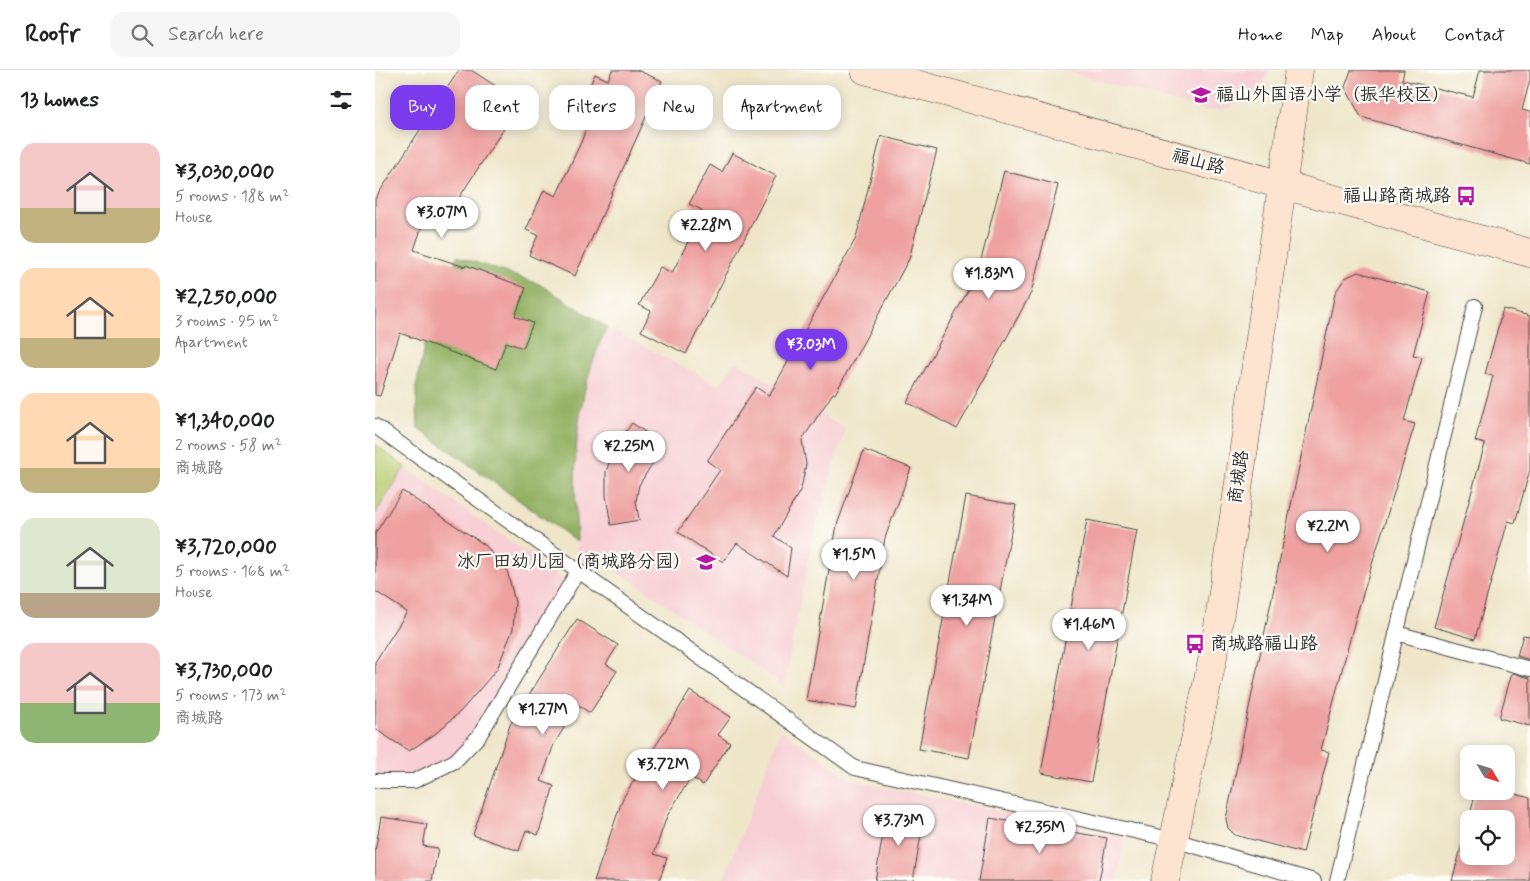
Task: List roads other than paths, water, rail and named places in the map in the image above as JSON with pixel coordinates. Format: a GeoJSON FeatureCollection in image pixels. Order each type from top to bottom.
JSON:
{"type":"FeatureCollection","features":[{"type":"Feature","properties":{"kind":"street","name":"福山路"},"geometry":{"type":"LineString","coordinates":[[865,70],[1530,253]]}},
{"type":"Feature","properties":{"kind":"street","name":"商城路"},"geometry":{"type":"LineString","coordinates":[[1165,881],[1215,647],[1299,70]]}},
{"type":"Feature","properties":{"kind":"lane"},"geometry":{"type":"LineString","coordinates":[[1337,881],[1475,306]]}},
{"type":"Feature","properties":{"kind":"lane"},"geometry":{"type":"LineString","coordinates":[[375,426],[855,768],[1174,840],[1314,881]]}},
{"type":"Feature","properties":{"kind":"lane"},"geometry":{"type":"LineString","coordinates":[[375,781],[414,781],[455,761],[479,736],[578,571]]}},
{"type":"Feature","properties":{"kind":"lane"},"geometry":{"type":"LineString","coordinates":[[1396,633],[1530,669]]}},
{"type":"Feature","properties":{"kind":"place","name":"福山外国语小学（振华校区）"},"geometry":{"type":"Point","coordinates":[1201,95]}},
{"type":"Feature","properties":{"kind":"place","name":"福山路商城路"},"geometry":{"type":"Point","coordinates":[1466,196]}},
{"type":"Feature","properties":{"kind":"place","name":"冰厂田幼儿园（商城路分园）"},"geometry":{"type":"Point","coordinates":[706,562]}},
{"type":"Feature","properties":{"kind":"place","name":"商城路福山路"},"geometry":{"type":"Point","coordinates":[1195,644]}}]}
